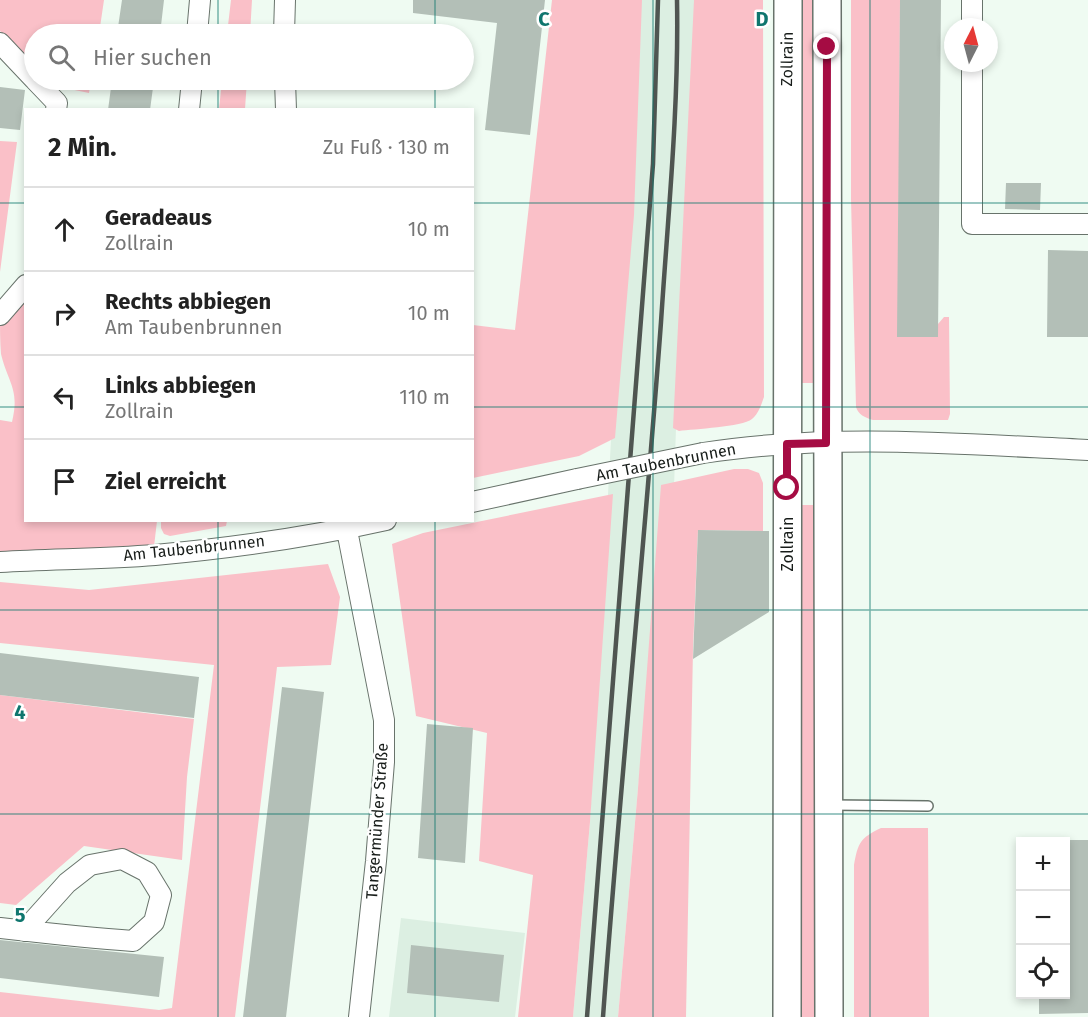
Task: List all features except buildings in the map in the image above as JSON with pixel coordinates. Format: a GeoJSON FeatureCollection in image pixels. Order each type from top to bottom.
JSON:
{"type":"FeatureCollection","features":[{"type":"Feature","properties":{"kind":"main road","name":"Zollrain"},"geometry":{"type":"LineString","coordinates":[[787,1017],[788,0]]}},
{"type":"Feature","properties":{"kind":"main road"},"geometry":{"type":"LineString","coordinates":[[827,0],[826,443],[829,1017]]}},
{"type":"Feature","properties":{"kind":"street"},"geometry":{"type":"LineString","coordinates":[[197,24],[200,0]]}},
{"type":"Feature","properties":{"kind":"street"},"geometry":{"type":"LineString","coordinates":[[284,24],[285,0]]}},
{"type":"Feature","properties":{"kind":"street"},"geometry":{"type":"LineString","coordinates":[[972,0],[972,18]]}},
{"type":"Feature","properties":{"kind":"street"},"geometry":{"type":"LineString","coordinates":[[0,43],[24,68]]}},
{"type":"Feature","properties":{"kind":"street"},"geometry":{"type":"LineString","coordinates":[[972,72],[972,224],[1088,224]]}},
{"type":"Feature","properties":{"kind":"street"},"geometry":{"type":"LineString","coordinates":[[45,90],[57,103],[56,108]]}},
{"type":"Feature","properties":{"kind":"street"},"geometry":{"type":"LineString","coordinates":[[189,108],[191,90]]}},
{"type":"Feature","properties":{"kind":"street"},"geometry":{"type":"LineString","coordinates":[[285,90],[286,108]]}},
{"type":"Feature","properties":{"kind":"street"},"geometry":{"type":"LineString","coordinates":[[0,315],[24,287]]}},
{"type":"Feature","properties":{"kind":"street","name":"Am Taubenbrunnen"},"geometry":{"type":"LineString","coordinates":[[474,502],[703,453],[752,446],[826,443],[957,444],[1088,450]]}},
{"type":"Feature","properties":{"kind":"street","name":"Am Taubenbrunnen"},"geometry":{"type":"LineString","coordinates":[[0,562],[153,555],[231,546],[370,522]]}},
{"type":"Feature","properties":{"kind":"street","name":"Tangermünder Straße"},"geometry":{"type":"LineString","coordinates":[[346,525],[384,720],[384,762],[377,850],[359,1017]]}},
{"type":"Feature","properties":{"kind":"street"},"geometry":{"type":"LineString","coordinates":[[0,928],[24,931],[133,941],[154,922],[161,896],[147,872],[122,859],[90,865],[67,884],[24,931]]}},
{"type":"Feature","properties":{"kind":"lane"},"geometry":{"type":"LineString","coordinates":[[829,805],[928,806]]}},
{"type":"Feature","properties":{"kind":"shaded area"},"geometry":{"type":"Polygon","coordinates":[[[0,0],[104,0],[100,24],[24,24],[24,56],[0,31],[0,0]]]}},
{"type":"Feature","properties":{"kind":"shaded area"},"geometry":{"type":"Polygon","coordinates":[[[231,0],[252,0],[251,24],[228,24],[231,0]]]}},
{"type":"Feature","properties":{"kind":"shaded area"},"geometry":{"type":"Polygon","coordinates":[[[552,0],[642,0],[634,215],[615,438],[579,456],[474,478],[474,325],[515,330],[552,0]]]}},
{"type":"Feature","properties":{"kind":"shaded area"},"geometry":{"type":"Polygon","coordinates":[[[621,0],[711,0],[676,428],[674,488],[638,788],[618,1017],[573,1017],[590,822],[611,440],[621,0]]]}},
{"type":"Feature","properties":{"kind":"shaded area"},"geometry":{"type":"Polygon","coordinates":[[[694,0],[763,0],[764,397],[760,409],[747,422],[679,431],[673,428],[694,0]]]}},
{"type":"Feature","properties":{"kind":"shaded area"},"geometry":{"type":"Polygon","coordinates":[[[799,0],[812,0],[814,383],[801,383],[799,0]]]}},
{"type":"Feature","properties":{"kind":"shaded area"},"geometry":{"type":"Polygon","coordinates":[[[851,0],[900,0],[898,337],[938,337],[938,324],[944,317],[949,317],[950,414],[948,420],[873,420],[858,412],[856,407],[851,199],[851,0]]]}},
{"type":"Feature","properties":{"kind":"shaded area"},"geometry":{"type":"Polygon","coordinates":[[[74,90],[89,90],[89,93],[74,90]]]}},
{"type":"Feature","properties":{"kind":"shaded area"},"geometry":{"type":"Polygon","coordinates":[[[221,90],[246,90],[245,108],[219,108],[221,90]]]}},
{"type":"Feature","properties":{"kind":"shaded area"},"geometry":{"type":"Polygon","coordinates":[[[0,141],[17,142],[0,272],[0,141]]]}},
{"type":"Feature","properties":{"kind":"shaded area"},"geometry":{"type":"Polygon","coordinates":[[[24,289],[24,522],[157,522],[153,555],[0,560],[0,420],[12,422],[15,402],[1,354],[0,316],[24,289]]]}},
{"type":"Feature","properties":{"kind":"shaded area"},"geometry":{"type":"Polygon","coordinates":[[[734,469],[748,469],[759,473],[763,483],[763,531],[698,530],[693,649],[686,1017],[618,1017],[661,485],[734,469]]]}},
{"type":"Feature","properties":{"kind":"shaded area"},"geometry":{"type":"Polygon","coordinates":[[[613,494],[590,822],[573,1017],[518,1017],[533,875],[479,861],[487,733],[416,716],[392,544],[423,533],[613,494]]]}},
{"type":"Feature","properties":{"kind":"shaded area"},"geometry":{"type":"Polygon","coordinates":[[[801,505],[816,505],[816,1017],[802,1017],[801,505]]]}},
{"type":"Feature","properties":{"kind":"shaded area"},"geometry":{"type":"Polygon","coordinates":[[[161,522],[227,522],[226,526],[170,536],[164,534],[161,522]]]}},
{"type":"Feature","properties":{"kind":"shaded area"},"geometry":{"type":"Polygon","coordinates":[[[328,564],[340,597],[331,665],[277,667],[235,1017],[0,1017],[0,992],[159,1010],[172,1008],[214,665],[0,643],[0,582],[89,590],[328,564]]]}},
{"type":"Feature","properties":{"kind":"shaded area"},"geometry":{"type":"Polygon","coordinates":[[[0,695],[194,719],[187,777],[182,860],[84,846],[16,905],[0,903],[0,695]]]}},
{"type":"Feature","properties":{"kind":"shaded area"},"geometry":{"type":"Polygon","coordinates":[[[881,828],[928,828],[929,1017],[854,1017],[854,865],[861,842],[881,828]]]}},
{"type":"Feature","properties":{"kind":"shaded area"},"geometry":{"type":"Polygon","coordinates":[[[401,918],[525,933],[515,1017],[389,1017],[401,918]]]}},
{"type":"Feature","properties":{"kind":"railway"},"geometry":{"type":"LineString","coordinates":[[587,1017],[653,164],[658,0]]}},
{"type":"Feature","properties":{"kind":"railway"},"geometry":{"type":"LineString","coordinates":[[603,1017],[670,201],[675,121],[677,0]]}},
{"type":"Feature","properties":{"kind":"route"},"geometry":{"type":"LineString","coordinates":[[787,488],[787,444],[826,443],[827,47]]}}]}
